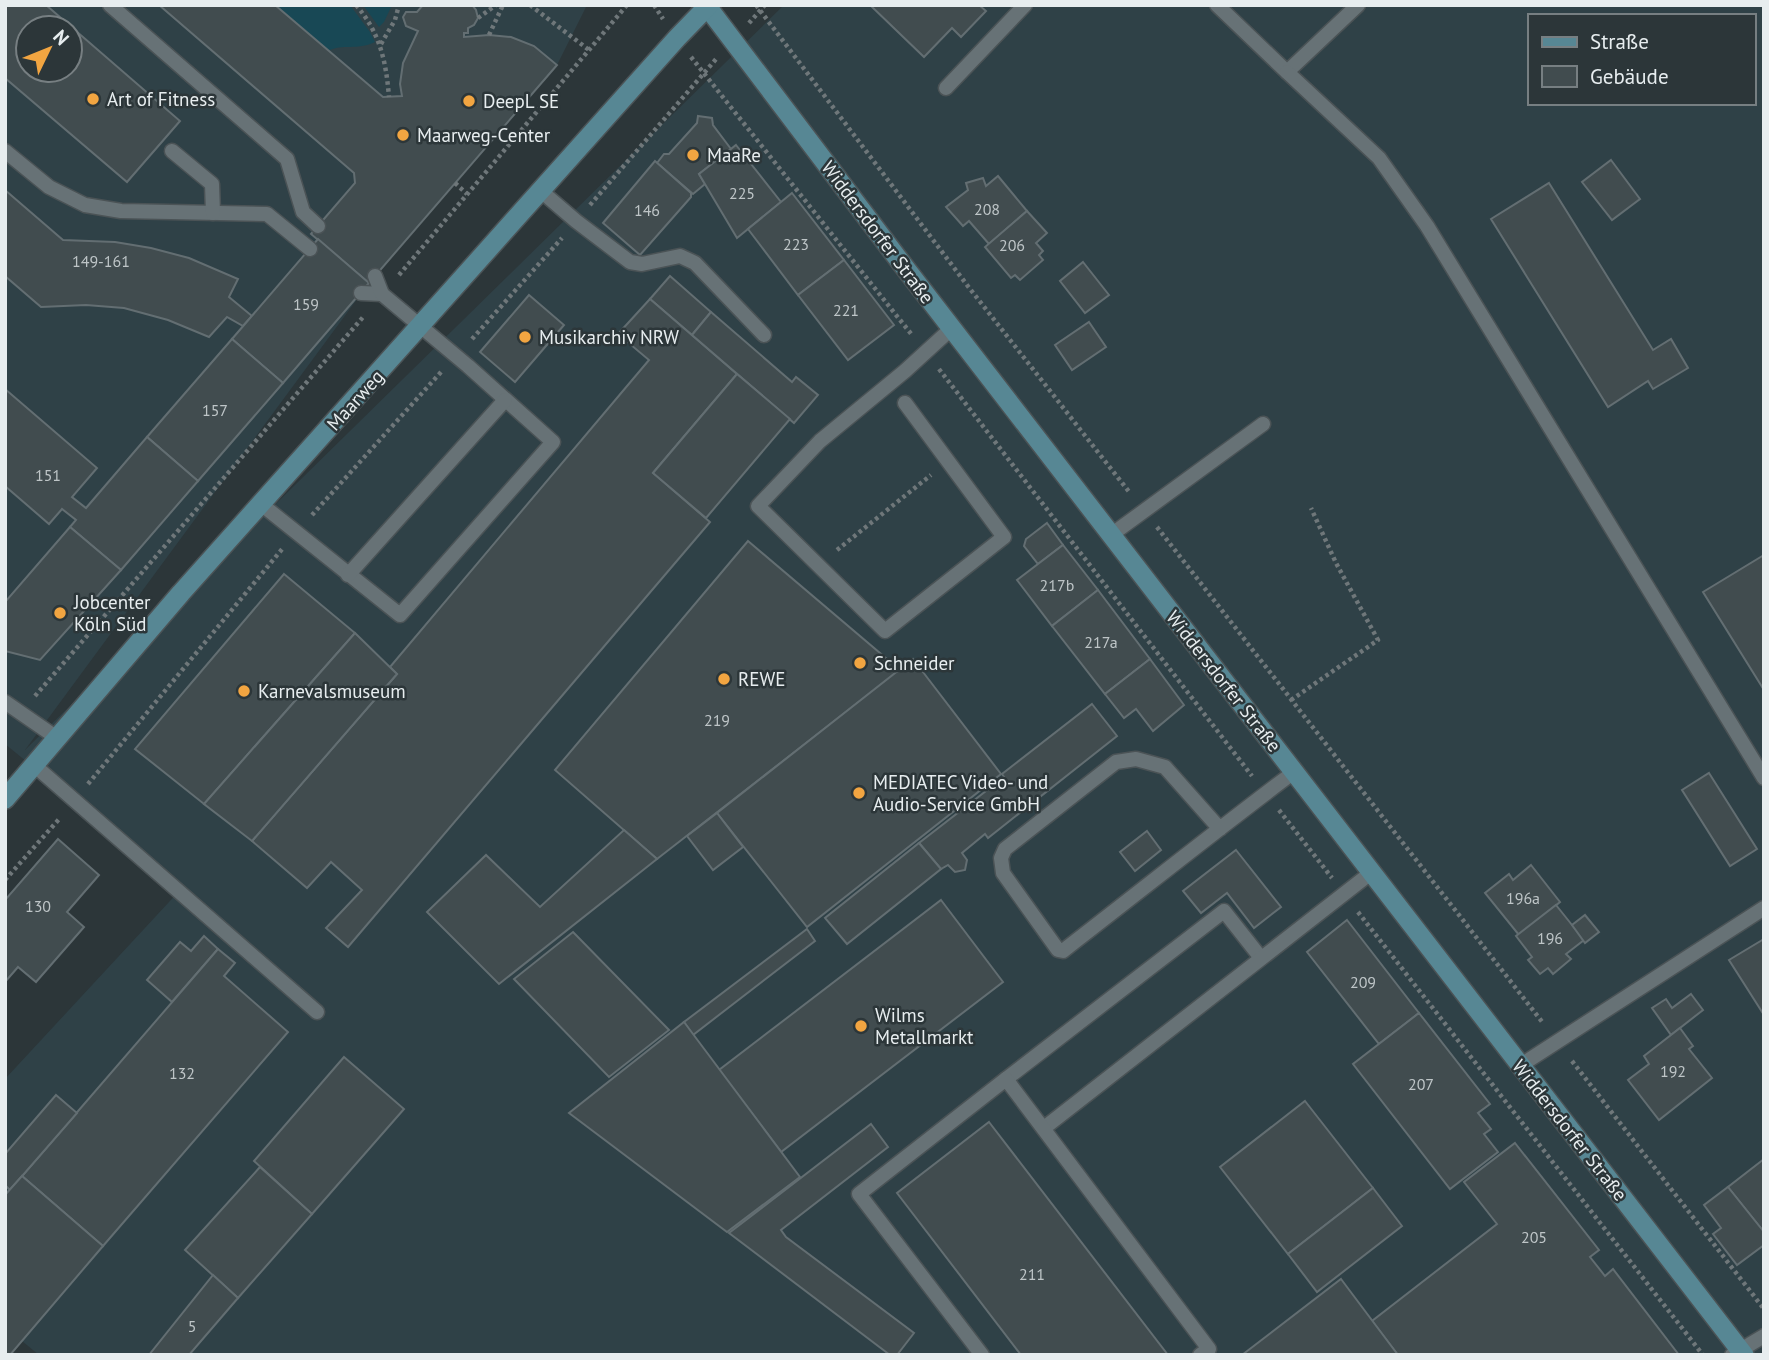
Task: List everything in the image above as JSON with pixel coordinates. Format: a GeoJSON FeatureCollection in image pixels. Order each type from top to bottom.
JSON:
{"type":"FeatureCollection","features":[{"type":"Feature","properties":{"kind":"main road","name":"Maarweg"},"geometry":{"type":"LineString","coordinates":[[5,799],[181,593],[707,6]]}},
{"type":"Feature","properties":{"kind":"main road","name":"Widdersdorfer Straße"},"geometry":{"type":"LineString","coordinates":[[707,6],[1521,1065],[1739,1353]]}},
{"type":"Feature","properties":{"kind":"lane"},"geometry":{"type":"LineString","coordinates":[[110,5],[287,159],[303,212],[318,226]]}},
{"type":"Feature","properties":{"kind":"lane"},"geometry":{"type":"LineString","coordinates":[[946,88],[1025,5]]}},
{"type":"Feature","properties":{"kind":"lane"},"geometry":{"type":"LineString","coordinates":[[1217,5],[1379,158],[1427,226],[1764,778]]}},
{"type":"Feature","properties":{"kind":"lane"},"geometry":{"type":"LineString","coordinates":[[1287,72],[1358,5]]}},
{"type":"Feature","properties":{"kind":"lane"},"geometry":{"type":"LineString","coordinates":[[5,151],[49,187],[85,205],[121,211],[267,214],[310,249]]}},
{"type":"Feature","properties":{"kind":"lane"},"geometry":{"type":"LineString","coordinates":[[172,151],[212,184],[213,213]]}},
{"type":"Feature","properties":{"kind":"lane"},"geometry":{"type":"LineString","coordinates":[[541,191],[630,262],[642,264],[680,256],[695,263],[764,335]]}},
{"type":"Feature","properties":{"kind":"lane"},"geometry":{"type":"LineString","coordinates":[[261,504],[400,615],[553,442],[382,294],[375,276]]}},
{"type":"Feature","properties":{"kind":"lane"},"geometry":{"type":"LineString","coordinates":[[361,293],[382,294]]}},
{"type":"Feature","properties":{"kind":"lane"},"geometry":{"type":"LineString","coordinates":[[905,403],[1004,537],[885,631],[758,506],[820,441],[952,328]]}},
{"type":"Feature","properties":{"kind":"lane"},"geometry":{"type":"LineString","coordinates":[[348,575],[505,400]]}},
{"type":"Feature","properties":{"kind":"lane"},"geometry":{"type":"LineString","coordinates":[[1111,535],[1263,424]]}},
{"type":"Feature","properties":{"kind":"lane"},"geometry":{"type":"LineString","coordinates":[[5,702],[57,738]]}},
{"type":"Feature","properties":{"kind":"lane"},"geometry":{"type":"LineString","coordinates":[[1220,830],[1165,767],[1136,759],[1116,762],[1005,849],[1001,858],[1003,873],[1058,950],[1063,951],[1220,830],[1266,793],[1294,772]]}},
{"type":"Feature","properties":{"kind":"lane"},"geometry":{"type":"LineString","coordinates":[[34,765],[317,1012]]}},
{"type":"Feature","properties":{"kind":"lane"},"geometry":{"type":"LineString","coordinates":[[1044,1128],[1372,872]]}},
{"type":"Feature","properties":{"kind":"lane"},"geometry":{"type":"LineString","coordinates":[[1521,1065],[1764,908]]}},
{"type":"Feature","properties":{"kind":"lane"},"geometry":{"type":"LineString","coordinates":[[982,1355],[859,1194],[1224,911],[1261,958]]}},
{"type":"Feature","properties":{"kind":"lane"},"geometry":{"type":"LineString","coordinates":[[1006,1080],[1209,1349],[1200,1355]]}},
{"type":"Feature","properties":{"kind":"lane"},"geometry":{"type":"LineString","coordinates":[[1739,1353],[1764,1336]]}},
{"type":"Feature","properties":{"kind":"path"},"geometry":{"type":"LineString","coordinates":[[356,5],[372,25],[381,44],[389,97]]}},
{"type":"Feature","properties":{"kind":"path"},"geometry":{"type":"LineString","coordinates":[[381,44],[396,20],[398,5]]}},
{"type":"Feature","properties":{"kind":"path"},"geometry":{"type":"LineString","coordinates":[[478,18],[496,5]]}},
{"type":"Feature","properties":{"kind":"path"},"geometry":{"type":"LineString","coordinates":[[489,35],[503,5]]}},
{"type":"Feature","properties":{"kind":"path"},"geometry":{"type":"LineString","coordinates":[[530,5],[589,50]]}},
{"type":"Feature","properties":{"kind":"path"},"geometry":{"type":"LineString","coordinates":[[20,712],[382,294],[627,5]]}},
{"type":"Feature","properties":{"kind":"path"},"geometry":{"type":"LineString","coordinates":[[654,5],[703,73],[926,351],[1703,1355]]}},
{"type":"Feature","properties":{"kind":"path"},"geometry":{"type":"LineString","coordinates":[[5,880],[75,800],[296,533],[576,221],[703,73],[733,42],[758,8],[765,5]]}},
{"type":"Feature","properties":{"kind":"path"},"geometry":{"type":"LineString","coordinates":[[758,8],[901,202],[1292,700],[1764,1309]]}},
{"type":"Feature","properties":{"kind":"path"},"geometry":{"type":"LineString","coordinates":[[455,183],[467,194]]}},
{"type":"Feature","properties":{"kind":"path"},"geometry":{"type":"LineString","coordinates":[[819,565],[949,462]]}},
{"type":"Feature","properties":{"kind":"path"},"geometry":{"type":"LineString","coordinates":[[1292,700],[1378,640],[1336,563],[1311,508]]}},
{"type":"Feature","properties":{"kind":"shaded area"},"geometry":{"type":"Polygon","coordinates":[[[5,5],[587,5],[557,65],[369,283],[25,750],[784,5],[1764,5],[1764,1355],[39,1355],[5,1327],[5,1079],[182,888],[5,744],[5,5]]]}},
{"type":"Feature","properties":{"kind":"shaded area"},"geometry":{"type":"Polygon","coordinates":[[[275,5],[350,5],[375,42],[328,51],[275,5]]]}},
{"type":"Feature","properties":{"kind":"shaded area"},"geometry":{"type":"Polygon","coordinates":[[[363,5],[392,5],[379,27],[363,5]]]}},
{"type":"Feature","properties":{"kind":"building","name":"Art of Fitness"},"geometry":{"type":"Polygon","coordinates":[[[5,5],[46,5],[56,14],[14,14],[14,84],[84,84],[84,38],[180,121],[127,182],[5,78],[5,5]]]}},
{"type":"Feature","properties":{"kind":"building","name":"Maarweg-Center"},"geometry":{"type":"Polygon","coordinates":[[[159,5],[275,5],[383,97],[402,96],[400,84],[403,63],[418,31],[406,26],[403,17],[406,12],[417,12],[423,5],[472,5],[478,18],[474,25],[468,28],[468,33],[464,33],[464,37],[511,37],[534,46],[557,65],[369,283],[311,234],[355,183],[354,173],[159,5]]]}},
{"type":"Feature","properties":{"kind":"building"},"geometry":{"type":"Polygon","coordinates":[[[870,5],[979,5],[986,11],[961,37],[952,28],[924,57],[870,5]]]}},
{"type":"Feature","properties":{"kind":"building","name":"MaaRe"},"geometry":{"type":"Polygon","coordinates":[[[698,116],[712,118],[713,125],[731,149],[699,174],[705,184],[693,194],[657,163],[664,154],[669,154],[697,123],[698,116]]]}},
{"type":"Feature","properties":{"kind":"building"},"geometry":{"type":"Polygon","coordinates":[[[736,145],[781,202],[737,238],[699,174],[736,145]]]}},
{"type":"Feature","properties":{"kind":"building"},"geometry":{"type":"Polygon","coordinates":[[[1611,160],[1640,199],[1612,220],[1582,182],[1611,160]]]}},
{"type":"Feature","properties":{"kind":"building"},"geometry":{"type":"Polygon","coordinates":[[[655,161],[691,193],[691,197],[640,255],[603,223],[655,161]]]}},
{"type":"Feature","properties":{"kind":"building"},"geometry":{"type":"Polygon","coordinates":[[[998,176],[1027,211],[989,244],[969,221],[963,226],[946,207],[968,190],[966,183],[983,178],[986,186],[998,176]]]}},
{"type":"Feature","properties":{"kind":"building"},"geometry":{"type":"Polygon","coordinates":[[[1549,183],[1653,350],[1671,339],[1688,368],[1653,389],[1648,381],[1608,407],[1491,219],[1549,183]]]}},
{"type":"Feature","properties":{"kind":"building"},"geometry":{"type":"Polygon","coordinates":[[[5,190],[63,240],[115,242],[151,248],[189,258],[238,279],[229,297],[252,316],[243,326],[227,317],[209,337],[168,320],[124,308],[86,305],[41,307],[5,276],[5,190]]]}},
{"type":"Feature","properties":{"kind":"building"},"geometry":{"type":"Polygon","coordinates":[[[792,193],[844,260],[798,295],[748,229],[792,193]]]}},
{"type":"Feature","properties":{"kind":"building"},"geometry":{"type":"Polygon","coordinates":[[[1027,211],[1047,233],[1036,243],[1043,251],[1039,255],[1043,260],[1020,280],[1015,275],[1011,278],[985,247],[1027,211]]]}},
{"type":"Feature","properties":{"kind":"building"},"geometry":{"type":"Polygon","coordinates":[[[318,239],[369,283],[283,383],[232,339],[318,239]]]}},
{"type":"Feature","properties":{"kind":"building"},"geometry":{"type":"Polygon","coordinates":[[[844,260],[894,325],[848,360],[798,295],[844,260]]]}},
{"type":"Feature","properties":{"kind":"building"},"geometry":{"type":"Polygon","coordinates":[[[1083,262],[1109,295],[1085,313],[1060,281],[1083,262]]]}},
{"type":"Feature","properties":{"kind":"building"},"geometry":{"type":"Polygon","coordinates":[[[670,276],[711,312],[692,335],[650,299],[670,276]]]}},
{"type":"Feature","properties":{"kind":"building"},"geometry":{"type":"Polygon","coordinates":[[[529,295],[564,325],[515,382],[480,352],[529,295]]]}},
{"type":"Feature","properties":{"kind":"building"},"geometry":{"type":"Polygon","coordinates":[[[650,299],[737,374],[653,473],[710,522],[348,947],[326,928],[362,890],[331,862],[307,888],[252,841],[397,674],[390,667],[649,360],[618,334],[650,299]]]}},
{"type":"Feature","properties":{"kind":"building"},"geometry":{"type":"Polygon","coordinates":[[[711,312],[792,382],[796,377],[818,395],[794,423],[692,335],[711,312]]]}},
{"type":"Feature","properties":{"kind":"building"},"geometry":{"type":"Polygon","coordinates":[[[1089,322],[1106,347],[1072,370],[1055,345],[1089,322]]]}},
{"type":"Feature","properties":{"kind":"building"},"geometry":{"type":"Polygon","coordinates":[[[232,339],[283,383],[198,481],[147,437],[232,339]]]}},
{"type":"Feature","properties":{"kind":"building"},"geometry":{"type":"Polygon","coordinates":[[[737,374],[790,419],[706,518],[653,473],[737,374]]]}},
{"type":"Feature","properties":{"kind":"building"},"geometry":{"type":"Polygon","coordinates":[[[5,389],[97,468],[72,497],[86,508],[147,437],[198,481],[121,570],[70,527],[76,520],[62,509],[49,524],[5,486],[5,389]]]}},
{"type":"Feature","properties":{"kind":"building"},"geometry":{"type":"Polygon","coordinates":[[[1047,523],[1063,545],[1038,564],[1024,546],[1026,539],[1047,523]]]}},
{"type":"Feature","properties":{"kind":"building"},"geometry":{"type":"Polygon","coordinates":[[[70,527],[121,570],[40,660],[5,651],[5,602],[70,527]]]}},
{"type":"Feature","properties":{"kind":"building"},"geometry":{"type":"Polygon","coordinates":[[[748,541],[900,670],[657,859],[555,770],[748,541]]]}},
{"type":"Feature","properties":{"kind":"building"},"geometry":{"type":"Polygon","coordinates":[[[1063,545],[1098,590],[1052,626],[1017,580],[1063,545]]]}},
{"type":"Feature","properties":{"kind":"building"},"geometry":{"type":"Polygon","coordinates":[[[1764,555],[1764,690],[1703,592],[1764,555]]]}},
{"type":"Feature","properties":{"kind":"building","name":"Karnevalsmuseum"},"geometry":{"type":"Polygon","coordinates":[[[284,574],[355,633],[204,804],[135,749],[284,574]]]}},
{"type":"Feature","properties":{"kind":"building"},"geometry":{"type":"Polygon","coordinates":[[[1098,590],[1150,659],[1105,694],[1052,626],[1098,590]]]}},
{"type":"Feature","properties":{"kind":"building"},"geometry":{"type":"Polygon","coordinates":[[[355,633],[397,674],[252,841],[204,804],[355,633]]]}},
{"type":"Feature","properties":{"kind":"building","name":"MEDIATEC Video- und Audio-Service GmbH"},"geometry":{"type":"Polygon","coordinates":[[[913,659],[1001,774],[807,927],[717,813],[913,659]]]}},
{"type":"Feature","properties":{"kind":"building"},"geometry":{"type":"Polygon","coordinates":[[[1150,659],[1184,705],[1153,731],[1136,709],[1124,718],[1105,694],[1150,659]]]}},
{"type":"Feature","properties":{"kind":"building"},"geometry":{"type":"Polygon","coordinates":[[[1092,704],[1117,736],[988,838],[985,834],[962,853],[967,860],[965,870],[955,872],[948,865],[941,869],[919,843],[1092,704]]]}},
{"type":"Feature","properties":{"kind":"building"},"geometry":{"type":"Polygon","coordinates":[[[1709,773],[1757,849],[1730,866],[1682,790],[1709,773]]]}},
{"type":"Feature","properties":{"kind":"building"},"geometry":{"type":"Polygon","coordinates":[[[717,813],[743,847],[713,870],[687,836],[717,813]]]}},
{"type":"Feature","properties":{"kind":"building"},"geometry":{"type":"Polygon","coordinates":[[[624,830],[657,859],[499,984],[427,912],[486,855],[540,907],[624,830]]]}},
{"type":"Feature","properties":{"kind":"building"},"geometry":{"type":"Polygon","coordinates":[[[1147,831],[1161,850],[1135,871],[1120,852],[1147,831]]]}},
{"type":"Feature","properties":{"kind":"building"},"geometry":{"type":"Polygon","coordinates":[[[58,839],[99,875],[67,912],[84,927],[36,982],[18,967],[5,982],[5,900],[58,839]]]}},
{"type":"Feature","properties":{"kind":"building"},"geometry":{"type":"Polygon","coordinates":[[[919,843],[941,869],[847,944],[825,918],[919,843]]]}},
{"type":"Feature","properties":{"kind":"building"},"geometry":{"type":"Polygon","coordinates":[[[1236,850],[1281,907],[1254,928],[1227,893],[1201,913],[1183,891],[1236,850]]]}},
{"type":"Feature","properties":{"kind":"building"},"geometry":{"type":"Polygon","coordinates":[[[1531,865],[1560,902],[1519,935],[1485,893],[1509,874],[1513,880],[1531,865]]]}},
{"type":"Feature","properties":{"kind":"building","name":"Wilms Metallmarkt"},"geometry":{"type":"Polygon","coordinates":[[[941,900],[1003,982],[781,1152],[719,1070],[941,900]]]}},
{"type":"Feature","properties":{"kind":"building"},"geometry":{"type":"Polygon","coordinates":[[[1556,905],[1584,940],[1566,954],[1571,959],[1553,974],[1548,968],[1540,974],[1528,960],[1532,957],[1516,936],[1556,905]]]}},
{"type":"Feature","properties":{"kind":"building"},"geometry":{"type":"Polygon","coordinates":[[[1585,915],[1599,932],[1585,943],[1572,925],[1585,915]]]}},
{"type":"Feature","properties":{"kind":"building"},"geometry":{"type":"Polygon","coordinates":[[[1347,920],[1419,1013],[1379,1044],[1307,952],[1347,920]]]}},
{"type":"Feature","properties":{"kind":"building"},"geometry":{"type":"Polygon","coordinates":[[[807,929],[815,941],[693,1035],[684,1022],[807,929]]]}},
{"type":"Feature","properties":{"kind":"building"},"geometry":{"type":"Polygon","coordinates":[[[573,932],[669,1030],[609,1077],[514,979],[573,932]]]}},
{"type":"Feature","properties":{"kind":"building"},"geometry":{"type":"Polygon","coordinates":[[[204,936],[218,949],[172,1002],[147,980],[180,942],[191,951],[204,936]]]}},
{"type":"Feature","properties":{"kind":"building"},"geometry":{"type":"Polygon","coordinates":[[[1764,939],[1764,1015],[1729,960],[1764,939]]]}},
{"type":"Feature","properties":{"kind":"building"},"geometry":{"type":"Polygon","coordinates":[[[218,949],[235,963],[224,976],[288,1032],[103,1246],[22,1176],[218,949]]]}},
{"type":"Feature","properties":{"kind":"building"},"geometry":{"type":"Polygon","coordinates":[[[1691,994],[1703,1010],[1671,1035],[1652,1008],[1666,999],[1672,1008],[1691,994]]]}},
{"type":"Feature","properties":{"kind":"building"},"geometry":{"type":"Polygon","coordinates":[[[1419,1013],[1490,1104],[1478,1113],[1491,1129],[1484,1134],[1498,1152],[1450,1189],[1353,1064],[1419,1013]]]}},
{"type":"Feature","properties":{"kind":"building"},"geometry":{"type":"Polygon","coordinates":[[[684,1022],[800,1177],[727,1232],[569,1113],[684,1022]]]}},
{"type":"Feature","properties":{"kind":"building"},"geometry":{"type":"Polygon","coordinates":[[[1680,1028],[1693,1046],[1689,1049],[1712,1078],[1659,1120],[1628,1080],[1649,1064],[1644,1056],[1680,1028]]]}},
{"type":"Feature","properties":{"kind":"building"},"geometry":{"type":"Polygon","coordinates":[[[344,1057],[404,1109],[312,1214],[254,1161],[344,1057]]]}},
{"type":"Feature","properties":{"kind":"building"},"geometry":{"type":"Polygon","coordinates":[[[56,1095],[77,1113],[10,1190],[5,1185],[5,1154],[56,1095]]]}},
{"type":"Feature","properties":{"kind":"building"},"geometry":{"type":"Polygon","coordinates":[[[1305,1101],[1373,1188],[1288,1254],[1220,1167],[1305,1101]]]}},
{"type":"Feature","properties":{"kind":"building"},"geometry":{"type":"Polygon","coordinates":[[[989,1122],[1168,1355],[1021,1355],[897,1193],[989,1122]]]}},
{"type":"Feature","properties":{"kind":"building"},"geometry":{"type":"Polygon","coordinates":[[[871,1124],[888,1147],[781,1230],[786,1237],[914,1333],[897,1355],[890,1355],[729,1233],[871,1124]]]}},
{"type":"Feature","properties":{"kind":"building"},"geometry":{"type":"Polygon","coordinates":[[[1515,1143],[1599,1250],[1590,1257],[1605,1276],[1613,1269],[1679,1355],[1398,1355],[1372,1321],[1497,1224],[1464,1182],[1515,1143]]]}},
{"type":"Feature","properties":{"kind":"building"},"geometry":{"type":"Polygon","coordinates":[[[1764,1159],[1764,1232],[1728,1187],[1764,1159]]]}},
{"type":"Feature","properties":{"kind":"building"},"geometry":{"type":"Polygon","coordinates":[[[260,1167],[312,1214],[238,1298],[185,1250],[260,1167]]]}},
{"type":"Feature","properties":{"kind":"building"},"geometry":{"type":"Polygon","coordinates":[[[22,1176],[103,1246],[10,1355],[5,1355],[5,1195],[22,1176]]]}},
{"type":"Feature","properties":{"kind":"building"},"geometry":{"type":"Polygon","coordinates":[[[1728,1187],[1764,1232],[1764,1245],[1737,1265],[1713,1234],[1721,1228],[1704,1205],[1728,1187]]]}},
{"type":"Feature","properties":{"kind":"building"},"geometry":{"type":"Polygon","coordinates":[[[1373,1188],[1402,1226],[1317,1292],[1288,1254],[1373,1188]]]}},
{"type":"Feature","properties":{"kind":"building"},"geometry":{"type":"Polygon","coordinates":[[[213,1275],[238,1298],[189,1355],[149,1355],[213,1275]]]}},
{"type":"Feature","properties":{"kind":"building"},"geometry":{"type":"Polygon","coordinates":[[[1341,1279],[1398,1355],[1242,1355],[1341,1279]]]}},
{"type":"Feature","properties":{"kind":"place","name":"Art of Fitness"},"geometry":{"type":"Point","coordinates":[93,99]}},
{"type":"Feature","properties":{"kind":"place","name":"DeepL SE"},"geometry":{"type":"Point","coordinates":[469,101]}},
{"type":"Feature","properties":{"kind":"place","name":"Maarweg-Center"},"geometry":{"type":"Point","coordinates":[403,135]}},
{"type":"Feature","properties":{"kind":"place","name":"MaaRe"},"geometry":{"type":"Point","coordinates":[693,155]}},
{"type":"Feature","properties":{"kind":"place","name":"Musikarchiv NRW"},"geometry":{"type":"Point","coordinates":[525,337]}},
{"type":"Feature","properties":{"kind":"place","name":"Jobcenter Köln Süd"},"geometry":{"type":"Point","coordinates":[60,613]}},
{"type":"Feature","properties":{"kind":"place","name":"Schneider"},"geometry":{"type":"Point","coordinates":[860,663]}},
{"type":"Feature","properties":{"kind":"place","name":"REWE"},"geometry":{"type":"Point","coordinates":[724,679]}},
{"type":"Feature","properties":{"kind":"place","name":"Karnevalsmuseum"},"geometry":{"type":"Point","coordinates":[244,691]}},
{"type":"Feature","properties":{"kind":"place","name":"MEDIATEC Video- und Audio-Service GmbH"},"geometry":{"type":"Point","coordinates":[859,793]}},
{"type":"Feature","properties":{"kind":"place","name":"Wilms Metallmarkt"},"geometry":{"type":"Point","coordinates":[861,1026]}}]}
